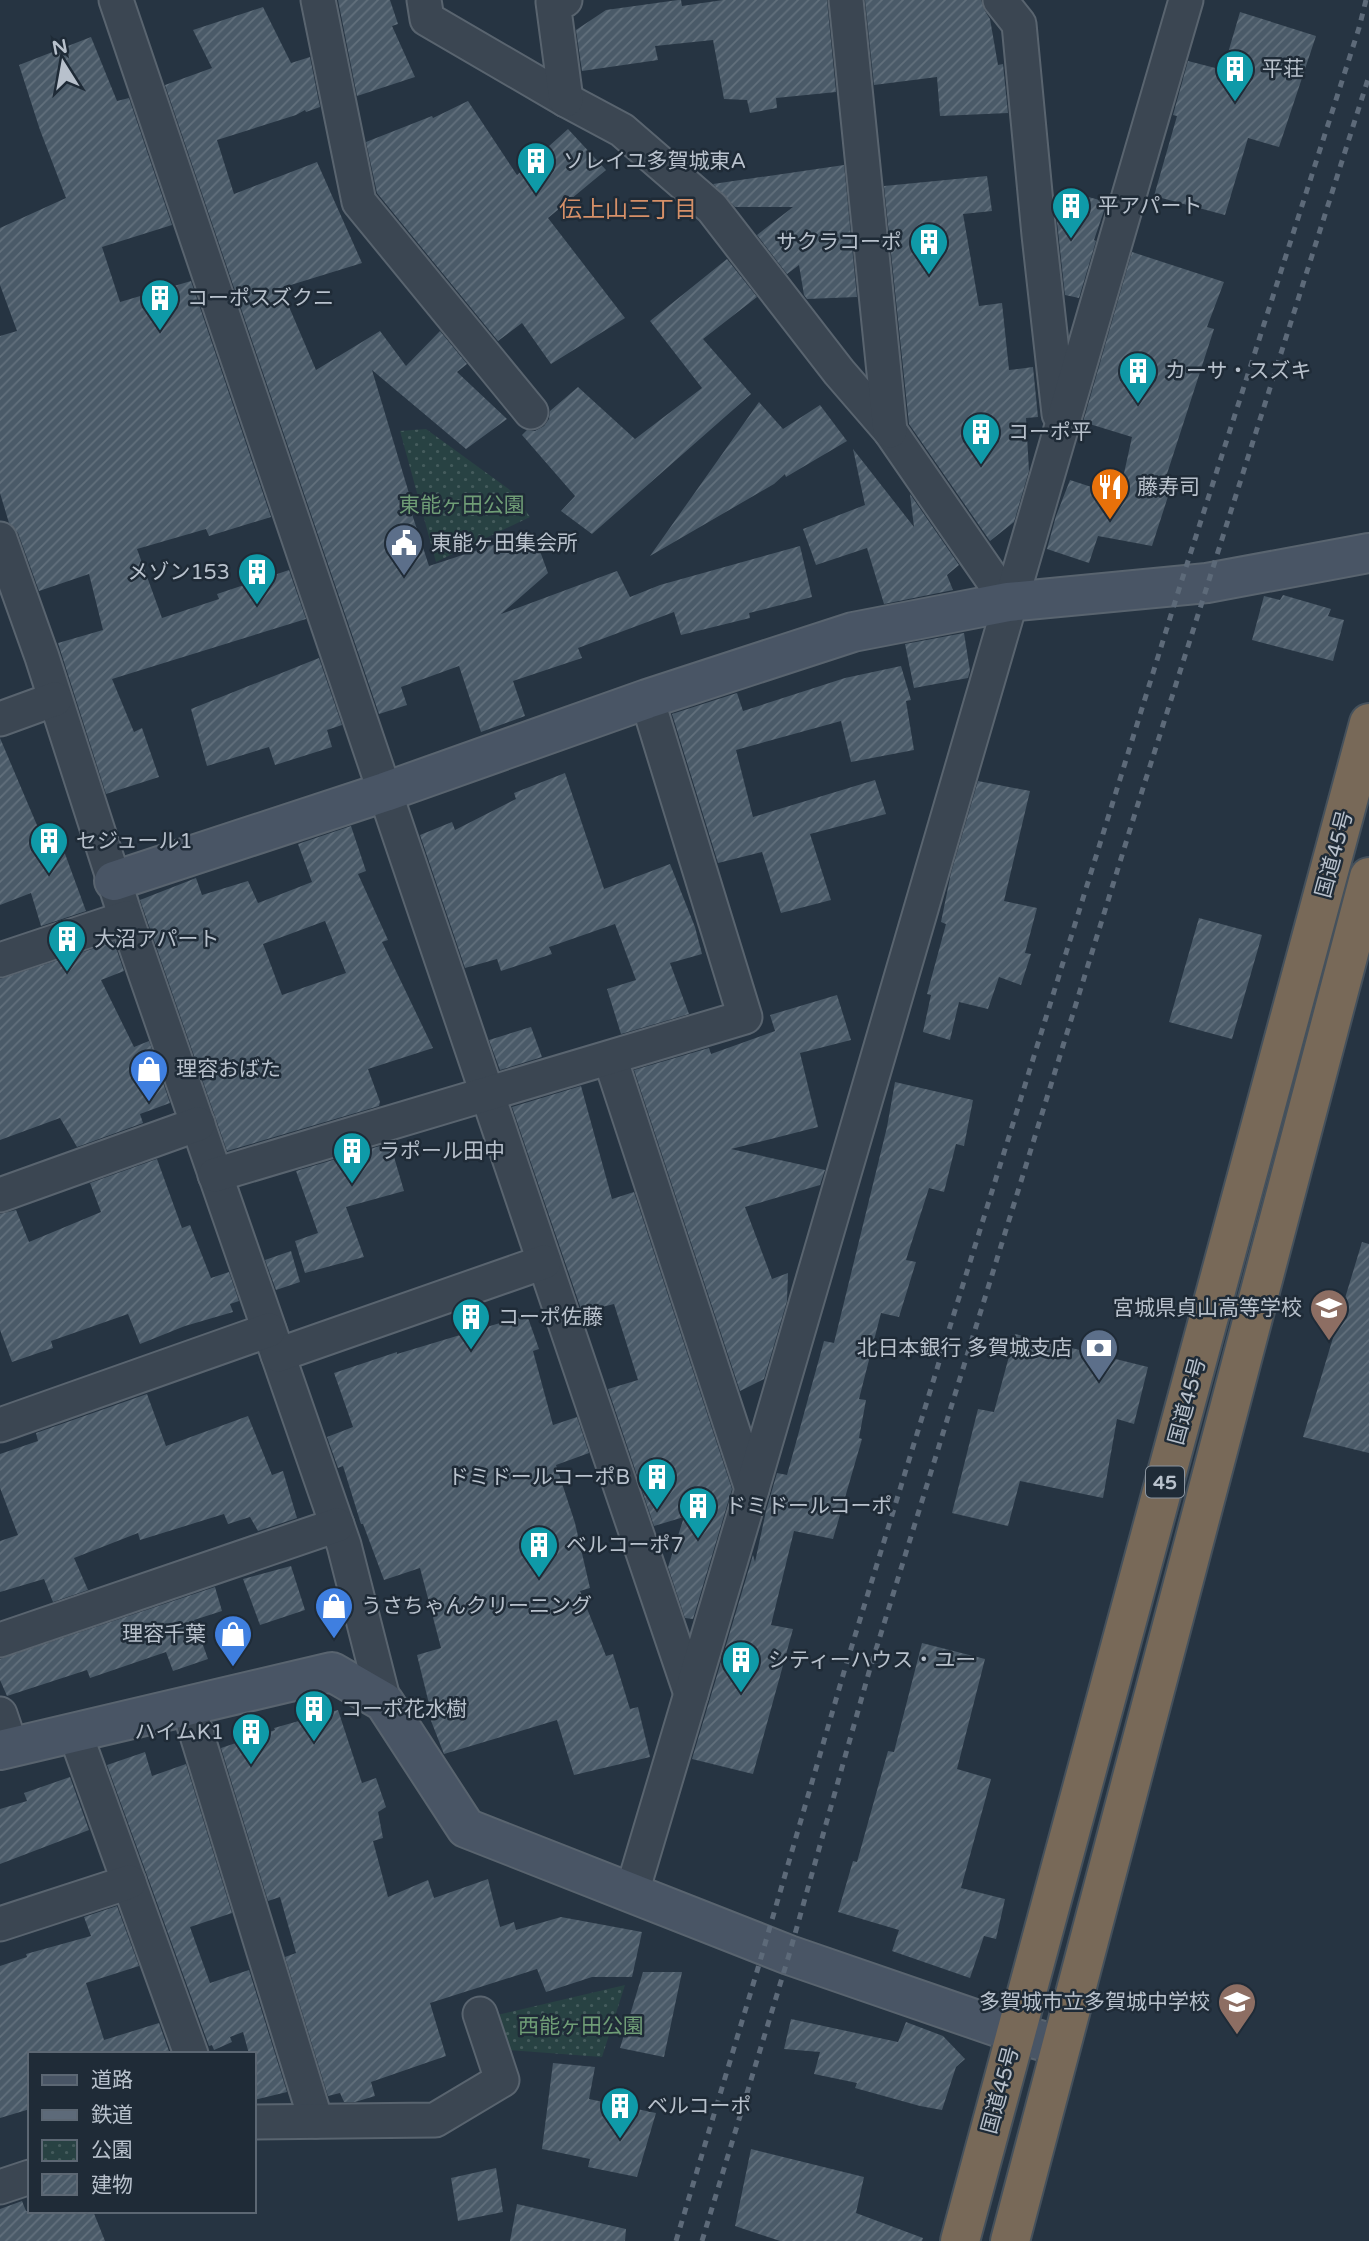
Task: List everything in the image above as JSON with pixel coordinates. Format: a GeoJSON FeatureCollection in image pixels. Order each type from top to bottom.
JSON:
{"type":"FeatureCollection","features":[{"type":"Feature","properties":{"kind":"highway","name":"国道45号"},"geometry":{"type":"LineString","coordinates":[[960,2241],[1369,723]]}},
{"type":"Feature","properties":{"kind":"highway","name":"国道45号"},"geometry":{"type":"LineString","coordinates":[[1010,2241],[1059,2046],[1369,877]]}},
{"type":"Feature","properties":{"kind":"street"},"geometry":{"type":"LineString","coordinates":[[116,0],[691,1694]]}},
{"type":"Feature","properties":{"kind":"street"},"geometry":{"type":"LineString","coordinates":[[318,0],[359,202],[531,412]]}},
{"type":"Feature","properties":{"kind":"street"},"geometry":{"type":"LineString","coordinates":[[424,0],[427,19],[622,130],[712,208],[839,372],[890,431],[1008,602]]}},
{"type":"Feature","properties":{"kind":"street"},"geometry":{"type":"LineString","coordinates":[[846,0],[890,431]]}},
{"type":"Feature","properties":{"kind":"street"},"geometry":{"type":"LineString","coordinates":[[1000,0],[1019,24],[1061,430]]}},
{"type":"Feature","properties":{"kind":"street"},"geometry":{"type":"LineString","coordinates":[[632,1892],[1186,0]]}},
{"type":"Feature","properties":{"kind":"street"},"geometry":{"type":"LineString","coordinates":[[557,1],[566,100]]}},
{"type":"Feature","properties":{"kind":"street"},"geometry":{"type":"LineString","coordinates":[[0,539],[55,699],[125,918],[344,1545],[384,1702],[466,1828],[789,1955],[1059,2046]]}},
{"type":"Feature","properties":{"kind":"street"},"geometry":{"type":"LineString","coordinates":[[114,881],[385,792],[647,699],[853,632],[1008,602],[1207,583],[1369,552]]}},
{"type":"Feature","properties":{"kind":"street"},"geometry":{"type":"LineString","coordinates":[[0,719],[55,699]]}},
{"type":"Feature","properties":{"kind":"street"},"geometry":{"type":"LineString","coordinates":[[215,1175],[745,1017],[647,699]]}},
{"type":"Feature","properties":{"kind":"street"},"geometry":{"type":"LineString","coordinates":[[0,960],[125,918]]}},
{"type":"Feature","properties":{"kind":"street"},"geometry":{"type":"LineString","coordinates":[[610,1058],[751,1489]]}},
{"type":"Feature","properties":{"kind":"street"},"geometry":{"type":"LineString","coordinates":[[0,1195],[198,1124]]}},
{"type":"Feature","properties":{"kind":"street"},"geometry":{"type":"LineString","coordinates":[[0,1424],[544,1262]]}},
{"type":"Feature","properties":{"kind":"street"},"geometry":{"type":"LineString","coordinates":[[0,1640],[337,1525]]}},
{"type":"Feature","properties":{"kind":"street"},"geometry":{"type":"LineString","coordinates":[[4,1737],[75,1732],[332,1672],[384,1702]]}},
{"type":"Feature","properties":{"kind":"street"},"geometry":{"type":"LineString","coordinates":[[188,1706],[316,2121]]}},
{"type":"Feature","properties":{"kind":"street"},"geometry":{"type":"LineString","coordinates":[[75,1732],[190,2052]]}},
{"type":"Feature","properties":{"kind":"street"},"geometry":{"type":"LineString","coordinates":[[0,1924],[129,1882]]}},
{"type":"Feature","properties":{"kind":"street"},"geometry":{"type":"LineString","coordinates":[[256,2122],[435,2120],[502,2080],[480,2014]]}},
{"type":"Feature","properties":{"kind":"street"},"geometry":{"type":"LineString","coordinates":[[0,2187],[28,2178]]}},
{"type":"Feature","properties":{"kind":"green space","name":"東能ヶ田公園"},"geometry":{"type":"Polygon","coordinates":[[[426,429],[514,493],[530,517],[436,562],[400,431],[426,429]]]}},
{"type":"Feature","properties":{"kind":"green space","name":"西能ヶ田公園"},"geometry":{"type":"Polygon","coordinates":[[[625,1985],[602,2057],[507,2050],[493,2016],[625,1985]]]}},
{"type":"Feature","properties":{"kind":"building"},"geometry":{"type":"Polygon","coordinates":[[[338,0],[390,0],[398,24],[392,26],[415,77],[357,96],[338,0]]]}},
{"type":"Feature","properties":{"kind":"building"},"geometry":{"type":"Polygon","coordinates":[[[681,0],[682,6],[723,0],[827,0],[836,92],[776,98],[777,108],[750,113],[747,100],[724,99],[713,40],[655,46],[658,60],[582,71],[576,30],[606,10],[681,0]]]}},
{"type":"Feature","properties":{"kind":"building"},"geometry":{"type":"Polygon","coordinates":[[[865,0],[981,0],[990,19],[998,65],[1003,64],[1008,113],[940,116],[937,77],[874,85],[865,0]]]}},
{"type":"Feature","properties":{"kind":"building"},"geometry":{"type":"Polygon","coordinates":[[[263,7],[291,63],[310,57],[320,107],[217,140],[234,194],[317,162],[362,263],[281,288],[316,370],[380,331],[406,366],[440,331],[467,364],[457,372],[507,419],[466,449],[372,370],[429,566],[533,532],[548,573],[501,614],[617,571],[630,597],[660,585],[800,546],[812,597],[749,613],[750,618],[681,635],[674,612],[578,648],[582,658],[513,681],[525,716],[481,732],[459,666],[401,687],[407,705],[379,714],[165,85],[212,68],[193,30],[263,7]]]}},
{"type":"Feature","properties":{"kind":"building"},"geometry":{"type":"Polygon","coordinates":[[[1240,12],[1316,36],[1279,147],[1248,138],[1225,215],[1154,196],[1177,116],[1173,115],[1188,61],[1223,70],[1240,12]]]}},
{"type":"Feature","properties":{"kind":"building"},"geometry":{"type":"Polygon","coordinates":[[[91,37],[117,101],[129,98],[172,225],[102,247],[120,302],[191,281],[271,517],[209,536],[206,529],[137,549],[162,618],[219,599],[217,594],[289,570],[306,619],[112,679],[134,732],[142,728],[159,777],[106,794],[58,643],[103,630],[89,574],[39,591],[18,533],[9,523],[0,493],[0,336],[17,331],[0,285],[0,228],[66,198],[19,65],[91,37]]]}},
{"type":"Feature","properties":{"kind":"building"},"geometry":{"type":"Polygon","coordinates":[[[468,101],[517,175],[568,129],[606,170],[548,218],[625,318],[551,364],[522,323],[498,341],[377,193],[366,142],[432,116],[433,118],[468,101]]]}},
{"type":"Feature","properties":{"kind":"building"},"geometry":{"type":"Polygon","coordinates":[[[844,165],[857,297],[807,299],[799,265],[787,274],[757,235],[793,207],[735,207],[713,184],[844,165]]]}},
{"type":"Feature","properties":{"kind":"building"},"geometry":{"type":"Polygon","coordinates":[[[987,176],[992,211],[963,214],[979,306],[1002,303],[1009,370],[1033,367],[1038,417],[1026,418],[1029,471],[1014,522],[990,541],[909,424],[884,186],[987,176]]]}},
{"type":"Feature","properties":{"kind":"building","name":"平アパート"},"geometry":{"type":"Polygon","coordinates":[[[1062,190],[1107,202],[1079,298],[1065,295],[1055,203],[1062,190]]]}},
{"type":"Feature","properties":{"kind":"building"},"geometry":{"type":"Polygon","coordinates":[[[1132,252],[1224,282],[1207,327],[1214,329],[1164,483],[1172,484],[1152,546],[1098,536],[1089,563],[1047,549],[1070,480],[1119,496],[1132,437],[1083,422],[1132,252]]]}},
{"type":"Feature","properties":{"kind":"building"},"geometry":{"type":"Polygon","coordinates":[[[727,259],[757,297],[703,339],[751,394],[592,534],[561,511],[575,496],[522,435],[527,430],[535,431],[544,426],[550,411],[578,387],[635,439],[702,388],[650,321],[727,259]]]}},
{"type":"Feature","properties":{"kind":"building"},"geometry":{"type":"Polygon","coordinates":[[[759,402],[783,429],[820,405],[847,441],[786,477],[785,474],[774,484],[650,556],[759,402]]]}},
{"type":"Feature","properties":{"kind":"building"},"geometry":{"type":"Polygon","coordinates":[[[853,449],[914,527],[910,494],[959,565],[947,575],[953,590],[884,604],[867,548],[816,565],[803,529],[865,505],[853,449]]]}},
{"type":"Feature","properties":{"kind":"building"},"geometry":{"type":"Polygon","coordinates":[[[1283,595],[1331,609],[1328,616],[1344,620],[1333,661],[1252,640],[1264,596],[1280,600],[1283,595]]]}},
{"type":"Feature","properties":{"kind":"building"},"geometry":{"type":"Polygon","coordinates":[[[964,633],[970,671],[968,678],[914,688],[905,644],[964,633]]]}},
{"type":"Feature","properties":{"kind":"building"},"geometry":{"type":"Polygon","coordinates":[[[319,658],[342,725],[327,730],[332,747],[275,765],[269,747],[207,766],[191,709],[319,658]]]}},
{"type":"Feature","properties":{"kind":"building"},"geometry":{"type":"Polygon","coordinates":[[[901,666],[911,700],[906,701],[914,750],[851,762],[841,721],[736,750],[753,817],[875,780],[886,814],[810,834],[831,900],[781,913],[762,852],[718,863],[672,714],[737,693],[743,711],[845,678],[901,666]]]}},
{"type":"Feature","properties":{"kind":"building"},"geometry":{"type":"Polygon","coordinates":[[[0,738],[42,837],[57,832],[86,911],[41,926],[31,893],[0,905],[0,738]]]}},
{"type":"Feature","properties":{"kind":"building"},"geometry":{"type":"Polygon","coordinates":[[[565,773],[604,889],[670,864],[695,927],[702,954],[670,963],[689,1014],[621,1034],[607,989],[636,980],[615,924],[549,947],[552,954],[501,971],[497,959],[465,968],[420,835],[452,822],[455,830],[516,799],[514,793],[565,773]]]}},
{"type":"Feature","properties":{"kind":"building"},"geometry":{"type":"Polygon","coordinates":[[[978,781],[1030,791],[1004,901],[1037,908],[1025,953],[1031,954],[1021,985],[999,977],[988,1009],[959,1002],[950,1040],[923,1032],[931,995],[927,994],[946,924],[941,922],[951,873],[978,781]]]}},
{"type":"Feature","properties":{"kind":"building"},"geometry":{"type":"Polygon","coordinates":[[[351,826],[366,871],[358,874],[388,940],[382,942],[433,1048],[368,1069],[379,1106],[227,1151],[140,900],[196,878],[202,895],[248,881],[258,903],[312,882],[298,844],[351,826]],[[325,921],[263,944],[282,995],[346,973],[325,921]]]}},
{"type":"Feature","properties":{"kind":"building"},"geometry":{"type":"Polygon","coordinates":[[[1199,918],[1262,935],[1232,1039],[1169,1022],[1199,918]]]}},
{"type":"Feature","properties":{"kind":"building"},"geometry":{"type":"Polygon","coordinates":[[[114,942],[124,971],[101,980],[134,1047],[149,1041],[170,1103],[140,1114],[143,1123],[77,1147],[60,1118],[0,1140],[0,979],[114,942]]]}},
{"type":"Feature","properties":{"kind":"building"},"geometry":{"type":"Polygon","coordinates":[[[837,995],[851,1040],[800,1053],[818,1127],[731,1149],[825,1170],[820,1185],[745,1207],[772,1279],[788,1273],[787,1301],[764,1379],[740,1391],[634,1070],[709,1048],[711,1054],[775,1031],[770,1015],[837,995]]]}},
{"type":"Feature","properties":{"kind":"building"},"geometry":{"type":"Polygon","coordinates":[[[531,1027],[542,1057],[500,1070],[489,1040],[531,1027]]]}},
{"type":"Feature","properties":{"kind":"building"},"geometry":{"type":"Polygon","coordinates":[[[895,1082],[973,1100],[964,1146],[956,1144],[944,1192],[929,1188],[906,1260],[916,1262],[899,1317],[881,1313],[859,1399],[866,1400],[859,1438],[862,1439],[833,1539],[794,1531],[771,1625],[793,1629],[753,1774],[692,1759],[753,1555],[755,1562],[777,1473],[787,1475],[824,1341],[834,1343],[887,1127],[895,1082]]]}},
{"type":"Feature","properties":{"kind":"building"},"geometry":{"type":"Polygon","coordinates":[[[581,1086],[612,1199],[634,1192],[732,1489],[693,1619],[685,1618],[668,1567],[684,1517],[654,1526],[608,1389],[638,1380],[614,1304],[582,1312],[512,1107],[581,1086]]]}},
{"type":"Feature","properties":{"kind":"building"},"geometry":{"type":"Polygon","coordinates":[[[390,1143],[404,1191],[346,1207],[364,1257],[305,1273],[295,1241],[318,1233],[296,1171],[390,1143]]]}},
{"type":"Feature","properties":{"kind":"building"},"geometry":{"type":"Polygon","coordinates":[[[157,1159],[182,1228],[190,1225],[211,1278],[229,1272],[239,1301],[230,1304],[233,1312],[185,1326],[140,1344],[128,1314],[51,1341],[53,1348],[12,1362],[0,1330],[0,1214],[16,1210],[29,1242],[101,1212],[90,1183],[157,1159]]]}},
{"type":"Feature","properties":{"kind":"building"},"geometry":{"type":"Polygon","coordinates":[[[1362,1242],[1369,1244],[1369,1453],[1303,1437],[1362,1242]]]}},
{"type":"Feature","properties":{"kind":"building"},"geometry":{"type":"Polygon","coordinates":[[[291,1251],[300,1282],[276,1290],[265,1260],[291,1251]]]}},
{"type":"Feature","properties":{"kind":"building"},"geometry":{"type":"Polygon","coordinates":[[[527,1315],[539,1349],[533,1351],[553,1425],[577,1417],[589,1453],[556,1465],[575,1523],[590,1588],[580,1591],[606,1656],[613,1654],[630,1709],[638,1707],[650,1757],[574,1775],[557,1720],[444,1754],[428,1713],[431,1712],[417,1655],[441,1648],[420,1568],[384,1580],[361,1524],[343,1466],[338,1468],[327,1437],[353,1427],[334,1373],[527,1315]]]}},
{"type":"Feature","properties":{"kind":"building"},"geometry":{"type":"Polygon","coordinates":[[[1015,1334],[1148,1367],[1134,1424],[1117,1419],[1103,1498],[1020,1481],[1008,1526],[952,1513],[978,1409],[994,1412],[1015,1334]]]}},
{"type":"Feature","properties":{"kind":"building"},"geometry":{"type":"Polygon","coordinates":[[[147,1394],[166,1446],[248,1416],[272,1475],[283,1471],[297,1518],[258,1531],[250,1517],[228,1524],[224,1514],[140,1540],[138,1533],[74,1558],[88,1590],[53,1602],[44,1579],[0,1592],[0,1541],[18,1535],[0,1488],[0,1454],[38,1441],[36,1433],[147,1394]]]}},
{"type":"Feature","properties":{"kind":"building"},"geometry":{"type":"Polygon","coordinates":[[[291,1566],[305,1610],[260,1625],[243,1579],[291,1566]]]}},
{"type":"Feature","properties":{"kind":"building"},"geometry":{"type":"Polygon","coordinates":[[[215,1587],[222,1611],[194,1620],[208,1659],[173,1671],[166,1652],[90,1678],[87,1670],[7,1696],[0,1680],[0,1659],[215,1587]]]}},
{"type":"Feature","properties":{"kind":"building"},"geometry":{"type":"Polygon","coordinates":[[[922,1643],[985,1659],[957,1769],[991,1779],[961,1888],[1005,1899],[996,1939],[984,1936],[970,1978],[892,1951],[899,1930],[838,1912],[853,1861],[857,1862],[888,1751],[894,1752],[922,1643]]]}},
{"type":"Feature","properties":{"kind":"building"},"geometry":{"type":"Polygon","coordinates":[[[338,1710],[362,1783],[376,1778],[386,1807],[378,1812],[383,1838],[373,1841],[388,1897],[428,1880],[434,1898],[488,1879],[500,1927],[514,1922],[516,1930],[561,1917],[642,1932],[632,1977],[592,1977],[546,1992],[537,1969],[430,2003],[446,2056],[371,2082],[375,2096],[344,2102],[340,2093],[328,2096],[285,1957],[296,1953],[280,1897],[268,1901],[221,1748],[275,1730],[274,1728],[338,1710]]]}},
{"type":"Feature","properties":{"kind":"building"},"geometry":{"type":"Polygon","coordinates":[[[145,1752],[152,1776],[186,1764],[232,1913],[190,1927],[210,1983],[249,1970],[287,2092],[256,2100],[256,2052],[248,2052],[243,2032],[230,2037],[232,2042],[214,2050],[212,2045],[209,2046],[107,1765],[145,1752]]]}},
{"type":"Feature","properties":{"kind":"building"},"geometry":{"type":"Polygon","coordinates":[[[70,1777],[89,1830],[0,1864],[0,1809],[27,1801],[24,1793],[70,1777]]]}},
{"type":"Feature","properties":{"kind":"building"},"geometry":{"type":"Polygon","coordinates":[[[117,1906],[139,1966],[86,1983],[104,2040],[159,2023],[169,2052],[28,2052],[28,2110],[0,2118],[0,1966],[27,1957],[26,1954],[91,1936],[84,1917],[117,1906]]]}},
{"type":"Feature","properties":{"kind":"building"},"geometry":{"type":"Polygon","coordinates":[[[643,1972],[682,1972],[664,2057],[620,2048],[643,1972]]]}},
{"type":"Feature","properties":{"kind":"building"},"geometry":{"type":"Polygon","coordinates":[[[791,2019],[898,2042],[906,2022],[943,2036],[965,2059],[956,2067],[942,2110],[920,2106],[855,2088],[857,2083],[814,2074],[820,2052],[784,2049],[791,2019]]]}},
{"type":"Feature","properties":{"kind":"building"},"geometry":{"type":"Polygon","coordinates":[[[553,2063],[595,2067],[589,2099],[656,2113],[637,2177],[588,2167],[590,2159],[542,2149],[553,2063]]]}},
{"type":"Feature","properties":{"kind":"building"},"geometry":{"type":"Polygon","coordinates":[[[751,2149],[864,2177],[856,2213],[923,2238],[922,2241],[780,2241],[735,2226],[751,2149]]]}},
{"type":"Feature","properties":{"kind":"building"},"geometry":{"type":"Polygon","coordinates":[[[496,2168],[503,2212],[458,2221],[451,2178],[496,2168]]]}},
{"type":"Feature","properties":{"kind":"building"},"geometry":{"type":"Polygon","coordinates":[[[22,2201],[28,2213],[94,2213],[105,2241],[0,2241],[0,2209],[22,2201]]]}},
{"type":"Feature","properties":{"kind":"building"},"geometry":{"type":"Polygon","coordinates":[[[517,2204],[626,2229],[625,2241],[510,2241],[517,2204]]]}},
{"type":"Feature","properties":{"kind":"railway"},"geometry":{"type":"LineString","coordinates":[[676,2241],[846,1665],[952,1320],[1180,586],[1366,0]]}},
{"type":"Feature","properties":{"kind":"railway"},"geometry":{"type":"LineString","coordinates":[[702,2241],[789,1955],[869,1672],[1137,807],[1369,76]]}},
{"type":"Feature","properties":{"kind":"place","name":"平荘"},"geometry":{"type":"Point","coordinates":[1235,103]}},
{"type":"Feature","properties":{"kind":"place","name":"ソレイユ多賀城東A"},"geometry":{"type":"Point","coordinates":[536,195]}},
{"type":"Feature","properties":{"kind":"place","name":"平アパート"},"geometry":{"type":"Point","coordinates":[1071,240]}},
{"type":"Feature","properties":{"kind":"place","name":"サクラコーポ"},"geometry":{"type":"Point","coordinates":[929,276]}},
{"type":"Feature","properties":{"kind":"place","name":"コーポスズクニ"},"geometry":{"type":"Point","coordinates":[160,332]}},
{"type":"Feature","properties":{"kind":"place","name":"カーサ・スズキ"},"geometry":{"type":"Point","coordinates":[1138,405]}},
{"type":"Feature","properties":{"kind":"place","name":"コーポ平"},"geometry":{"type":"Point","coordinates":[981,466]}},
{"type":"Feature","properties":{"kind":"place","name":"藤寿司"},"geometry":{"type":"Point","coordinates":[1110,521]}},
{"type":"Feature","properties":{"kind":"place","name":"東能ヶ田集会所"},"geometry":{"type":"Point","coordinates":[404,577]}},
{"type":"Feature","properties":{"kind":"place","name":"メゾン153"},"geometry":{"type":"Point","coordinates":[257,606]}},
{"type":"Feature","properties":{"kind":"place","name":"セジュール1"},"geometry":{"type":"Point","coordinates":[49,875]}},
{"type":"Feature","properties":{"kind":"place","name":"大沼アパート"},"geometry":{"type":"Point","coordinates":[67,973]}},
{"type":"Feature","properties":{"kind":"place","name":"理容おばた"},"geometry":{"type":"Point","coordinates":[149,1103]}},
{"type":"Feature","properties":{"kind":"place","name":"ラポール田中"},"geometry":{"type":"Point","coordinates":[352,1185]}},
{"type":"Feature","properties":{"kind":"place","name":"宮城県貞山高等学校"},"geometry":{"type":"Point","coordinates":[1329,1342]}},
{"type":"Feature","properties":{"kind":"place","name":"コーポ佐藤"},"geometry":{"type":"Point","coordinates":[471,1351]}},
{"type":"Feature","properties":{"kind":"place","name":"北日本銀行 多賀城支店"},"geometry":{"type":"Point","coordinates":[1099,1382]}},
{"type":"Feature","properties":{"kind":"place","name":"ドミドールコーポB"},"geometry":{"type":"Point","coordinates":[657,1511]}},
{"type":"Feature","properties":{"kind":"place","name":"ドミドールコーポ"},"geometry":{"type":"Point","coordinates":[698,1540]}},
{"type":"Feature","properties":{"kind":"place","name":"ベルコーポ7"},"geometry":{"type":"Point","coordinates":[539,1579]}},
{"type":"Feature","properties":{"kind":"place","name":"うさちゃんクリーニング"},"geometry":{"type":"Point","coordinates":[334,1640]}},
{"type":"Feature","properties":{"kind":"place","name":"理容千葉"},"geometry":{"type":"Point","coordinates":[233,1668]}},
{"type":"Feature","properties":{"kind":"place","name":"シティーハウス・ユー"},"geometry":{"type":"Point","coordinates":[741,1694]}},
{"type":"Feature","properties":{"kind":"place","name":"コーポ花水樹"},"geometry":{"type":"Point","coordinates":[314,1743]}},
{"type":"Feature","properties":{"kind":"place","name":"ハイムK1"},"geometry":{"type":"Point","coordinates":[251,1766]}},
{"type":"Feature","properties":{"kind":"place","name":"多賀城市立多賀城中学校"},"geometry":{"type":"Point","coordinates":[1237,2036]}},
{"type":"Feature","properties":{"kind":"place","name":"ベルコーポ"},"geometry":{"type":"Point","coordinates":[620,2140]}},
{"type":"Feature","properties":{"kind":"district","name":"伝上山三丁目"},"geometry":{"type":"Point","coordinates":[628,209]}}]}
